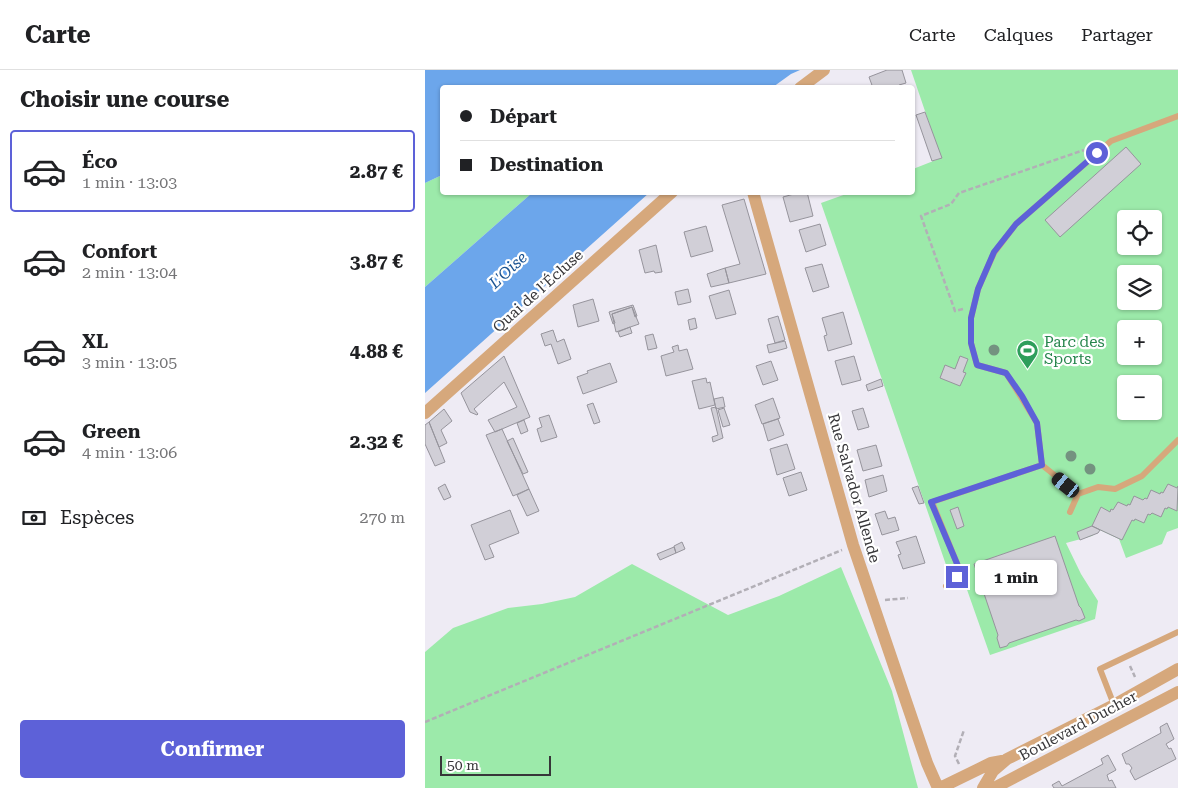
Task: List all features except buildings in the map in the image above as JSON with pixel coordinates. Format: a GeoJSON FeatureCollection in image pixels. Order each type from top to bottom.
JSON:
{"type":"FeatureCollection","features":[{"type":"Feature","properties":{"kind":"street"},"geometry":{"type":"LineString","coordinates":[[804,85],[824,70]]}},
{"type":"Feature","properties":{"kind":"street","name":"Quai de l'Écluse"},"geometry":{"type":"LineString","coordinates":[[425,413],[669,195]]}},
{"type":"Feature","properties":{"kind":"street","name":"Rue Salvador Allende"},"geometry":{"type":"LineString","coordinates":[[754,195],[853,545],[927,763],[939,788]]}},
{"type":"Feature","properties":{"kind":"street","name":"Boulevard Ducher"},"geometry":{"type":"LineString","coordinates":[[983,788],[993,771],[1007,760],[1114,705],[1178,668]]}},
{"type":"Feature","properties":{"kind":"street","name":"Boulevard Ducher"},"geometry":{"type":"LineString","coordinates":[[994,788],[1178,692]]}},
{"type":"Feature","properties":{"kind":"street","name":"Boulevard Ducher"},"geometry":{"type":"LineString","coordinates":[[939,788],[991,763],[1007,760]]}},
{"type":"Feature","properties":{"kind":"lane"},"geometry":{"type":"LineString","coordinates":[[1078,494],[1042,465],[1037,423],[1006,373],[977,365],[971,343],[971,318],[978,289],[994,252],[1016,224],[1111,141],[1178,116]]}},
{"type":"Feature","properties":{"kind":"lane"},"geometry":{"type":"LineString","coordinates":[[1070,512],[1078,494],[1098,487],[1115,490],[1142,476],[1178,440]]}},
{"type":"Feature","properties":{"kind":"lane"},"geometry":{"type":"LineString","coordinates":[[946,586],[957,577],[958,566],[931,502],[1042,465]]}},
{"type":"Feature","properties":{"kind":"lane"},"geometry":{"type":"LineString","coordinates":[[1114,705],[1100,669],[1178,632]]}},
{"type":"Feature","properties":{"kind":"path"},"geometry":{"type":"LineString","coordinates":[[974,307],[955,311],[921,216],[951,204],[959,193],[1084,150]]}},
{"type":"Feature","properties":{"kind":"path"},"geometry":{"type":"LineString","coordinates":[[425,722],[853,545]]}},
{"type":"Feature","properties":{"kind":"path"},"geometry":{"type":"LineString","coordinates":[[872,602],[908,598]]}},
{"type":"Feature","properties":{"kind":"path"},"geometry":{"type":"LineString","coordinates":[[1125,658],[1141,689]]}},
{"type":"Feature","properties":{"kind":"path"},"geometry":{"type":"LineString","coordinates":[[964,730],[955,756],[965,774]]}},
{"type":"Feature","properties":{"kind":"green space","name":"Parc des Sports"},"geometry":{"type":"Polygon","coordinates":[[[911,70],[1178,70],[1178,528],[1167,532],[1162,544],[1126,558],[1119,539],[1100,530],[1092,536],[1066,543],[1081,574],[1098,601],[1095,619],[990,655],[965,584],[954,588],[821,203],[843,195],[915,195],[915,168],[941,158],[911,70]]]}},
{"type":"Feature","properties":{"kind":"green space"},"geometry":{"type":"Polygon","coordinates":[[[440,176],[440,195],[530,195],[425,287],[425,183],[440,176]]]}},
{"type":"Feature","properties":{"kind":"green space"},"geometry":{"type":"Polygon","coordinates":[[[632,564],[728,615],[779,596],[841,567],[892,691],[918,788],[425,788],[425,652],[453,628],[508,608],[542,604],[575,597],[632,564]]]}},
{"type":"Feature","properties":{"kind":"water"},"geometry":{"type":"Polygon","coordinates":[[[425,70],[800,70],[776,85],[440,85],[440,176],[425,183],[425,70]]]}},
{"type":"Feature","properties":{"kind":"water","name":"L'Oise"},"geometry":{"type":"Polygon","coordinates":[[[530,195],[647,195],[425,393],[425,287],[530,195]]]}},
{"type":"Feature","properties":{"kind":"place","name":"Parc des Sports"},"geometry":{"type":"Point","coordinates":[1028,370]}},
{"type":"Feature","properties":{"kind":"route"},"geometry":{"type":"LineString","coordinates":[[957,577],[958,566],[931,502],[1042,465],[1037,423],[1022,396],[1006,373],[977,365],[971,343],[971,318],[978,289],[994,252],[1016,224],[1097,153]]}}]}
